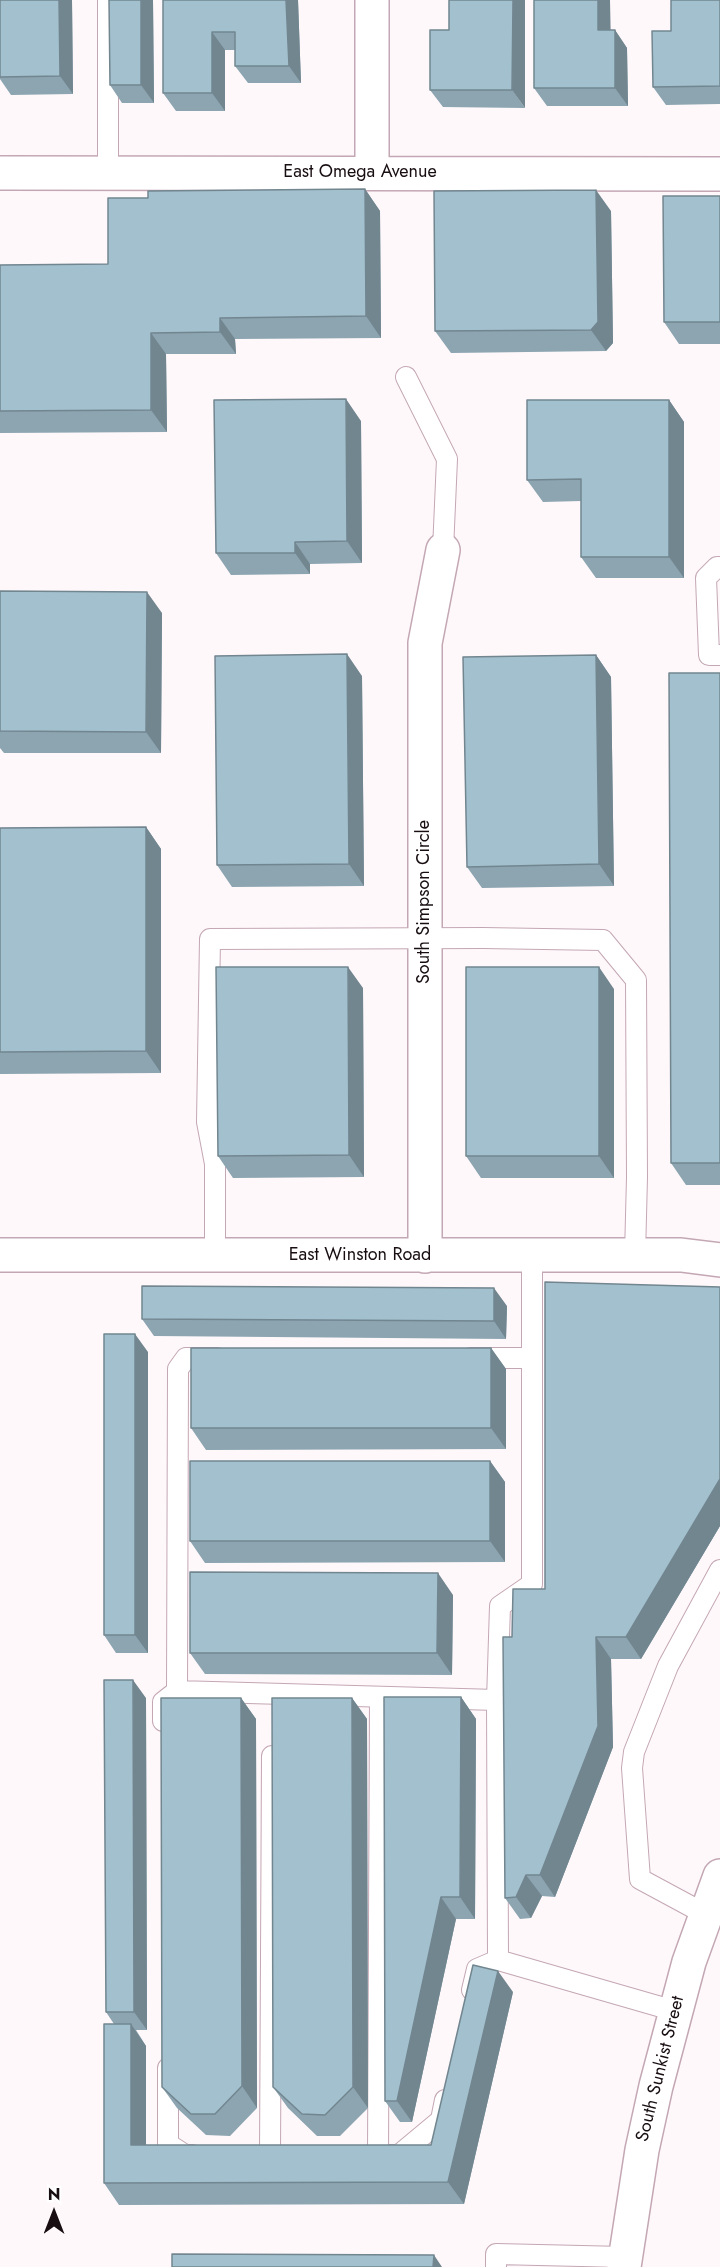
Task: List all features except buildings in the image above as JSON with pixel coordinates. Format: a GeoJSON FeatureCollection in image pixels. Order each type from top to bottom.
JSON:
{"type":"FeatureCollection","features":[{"type":"Feature","properties":{"kind":"street"},"geometry":{"type":"LineString","coordinates":[[372,0],[372,173]]}},
{"type":"Feature","properties":{"kind":"street","name":"East Omega Avenue"},"geometry":{"type":"LineString","coordinates":[[0,173],[720,174]]}},
{"type":"Feature","properties":{"kind":"street","name":"South Simpson Circle"},"geometry":{"type":"LineString","coordinates":[[425,1256],[425,643],[443,550]]}},
{"type":"Feature","properties":{"kind":"street","name":"East Winston Road"},"geometry":{"type":"LineString","coordinates":[[0,1255],[681,1255],[720,1260]]}},
{"type":"Feature","properties":{"kind":"street","name":"South Sunkist Street"},"geometry":{"type":"LineString","coordinates":[[624,2262],[642,2150],[675,2011],[705,1914],[720,1876]]}},
{"type":"Feature","properties":{"kind":"lane"},"geometry":{"type":"LineString","coordinates":[[108,0],[108,173]]}},
{"type":"Feature","properties":{"kind":"lane"},"geometry":{"type":"LineString","coordinates":[[406,377],[447,459],[443,550]]}},
{"type":"Feature","properties":{"kind":"lane"},"geometry":{"type":"LineString","coordinates":[[714,655],[706,578],[717,567],[720,567]]}},
{"type":"Feature","properties":{"kind":"lane"},"geometry":{"type":"LineString","coordinates":[[215,1256],[215,1164],[207,1122],[210,939],[603,940],[636,980],[635,1255]]}},
{"type":"Feature","properties":{"kind":"lane"},"geometry":{"type":"LineString","coordinates":[[498,1960],[497,1700],[500,1606],[532,1584],[532,1256]]}},
{"type":"Feature","properties":{"kind":"lane"},"geometry":{"type":"LineString","coordinates":[[177,1691],[178,1369],[186,1358],[234,1358]]}},
{"type":"Feature","properties":{"kind":"lane"},"geometry":{"type":"LineString","coordinates":[[448,1358],[532,1358]]}},
{"type":"Feature","properties":{"kind":"lane"},"geometry":{"type":"LineString","coordinates":[[705,1914],[640,1879],[632,1768],[634,1752],[668,1666],[720,1569]]}},
{"type":"Feature","properties":{"kind":"lane"},"geometry":{"type":"LineString","coordinates":[[164,1738],[163,1702],[177,1691],[497,1700]]}},
{"type":"Feature","properties":{"kind":"lane"},"geometry":{"type":"LineString","coordinates":[[272,1694],[272,1716]]}},
{"type":"Feature","properties":{"kind":"lane"},"geometry":{"type":"LineString","coordinates":[[378,2155],[380,1697]]}},
{"type":"Feature","properties":{"kind":"lane"},"geometry":{"type":"LineString","coordinates":[[270,2155],[272,1739]]}},
{"type":"Feature","properties":{"kind":"lane"},"geometry":{"type":"LineString","coordinates":[[469,2004],[477,1969],[498,1960],[675,2011]]}},
{"type":"Feature","properties":{"kind":"lane"},"geometry":{"type":"LineString","coordinates":[[167,2048],[168,2144],[185,2155],[206,2155]]}},
{"type":"Feature","properties":{"kind":"lane"},"geometry":{"type":"LineString","coordinates":[[357,2155],[399,2155],[441,2120],[449,2085]]}},
{"type":"Feature","properties":{"kind":"lane"},"geometry":{"type":"LineString","coordinates":[[248,2155],[291,2155]]}},
{"type":"Feature","properties":{"kind":"lane"},"geometry":{"type":"LineString","coordinates":[[496,2267],[496,2254],[624,2262]]}}]}
